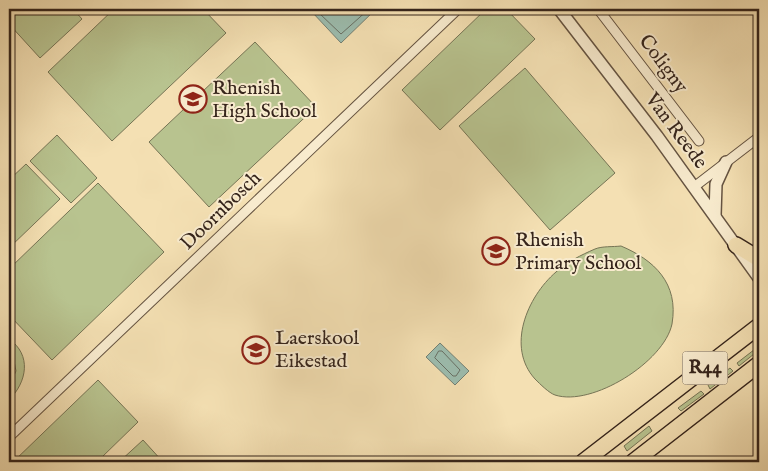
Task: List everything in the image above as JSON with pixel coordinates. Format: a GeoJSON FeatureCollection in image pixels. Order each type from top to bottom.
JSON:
{"type":"FeatureCollection","features":[{"type":"Feature","properties":{"kind":"main road"},"geometry":{"type":"LineString","coordinates":[[736,245],[759,259]]}},
{"type":"Feature","properties":{"kind":"main road","name":"R44"},"geometry":{"type":"LineString","coordinates":[[583,462],[759,326]]}},
{"type":"Feature","properties":{"kind":"main road","name":"R44"},"geometry":{"type":"LineString","coordinates":[[633,462],[759,364]]}},
{"type":"Feature","properties":{"kind":"street","name":"Doornbosch"},"geometry":{"type":"LineString","coordinates":[[9,437],[458,9]]}},
{"type":"Feature","properties":{"kind":"street","name":"Van Reede"},"geometry":{"type":"LineString","coordinates":[[560,9],[715,215],[759,278]]}},
{"type":"Feature","properties":{"kind":"street","name":"Coligny"},"geometry":{"type":"LineString","coordinates":[[598,9],[699,141]]}},
{"type":"Feature","properties":{"kind":"street"},"geometry":{"type":"LineString","coordinates":[[694,187],[759,137]]}},
{"type":"Feature","properties":{"kind":"street"},"geometry":{"type":"LineString","coordinates":[[715,215],[716,184],[726,162]]}},
{"type":"Feature","properties":{"kind":"green space"},"geometry":{"type":"Polygon","coordinates":[[[9,9],[73,9],[82,19],[40,58],[9,24],[9,9]]]}},
{"type":"Feature","properties":{"kind":"green space"},"geometry":{"type":"Polygon","coordinates":[[[114,9],[203,9],[226,33],[112,141],[48,72],[114,9]]]}},
{"type":"Feature","properties":{"kind":"green space"},"geometry":{"type":"Polygon","coordinates":[[[486,9],[506,9],[535,39],[440,130],[402,90],[486,9]]]}},
{"type":"Feature","properties":{"kind":"green space"},"geometry":{"type":"Polygon","coordinates":[[[255,42],[316,107],[209,207],[149,142],[255,42]]]}},
{"type":"Feature","properties":{"kind":"green space"},"geometry":{"type":"Polygon","coordinates":[[[525,68],[615,173],[550,230],[459,126],[525,68]]]}},
{"type":"Feature","properties":{"kind":"green space"},"geometry":{"type":"Polygon","coordinates":[[[57,135],[97,178],[71,203],[30,161],[57,135]]]}},
{"type":"Feature","properties":{"kind":"green space"},"geometry":{"type":"Polygon","coordinates":[[[26,164],[60,199],[9,248],[9,180],[26,164]]]}},
{"type":"Feature","properties":{"kind":"green space"},"geometry":{"type":"Polygon","coordinates":[[[98,183],[164,252],[52,360],[9,315],[9,269],[98,183]]]}},
{"type":"Feature","properties":{"kind":"green space"},"geometry":{"type":"Polygon","coordinates":[[[621,246],[644,258],[662,275],[668,285],[672,296],[673,309],[672,324],[666,338],[656,353],[641,366],[606,388],[570,397],[555,395],[535,379],[526,366],[521,338],[529,308],[546,282],[565,265],[579,256],[598,248],[621,246]]]}},
{"type":"Feature","properties":{"kind":"green space"},"geometry":{"type":"Polygon","coordinates":[[[9,339],[21,353],[24,369],[20,385],[9,400],[9,386],[16,371],[9,351],[9,339]]]}},
{"type":"Feature","properties":{"kind":"green space"},"geometry":{"type":"Polygon","coordinates":[[[759,346],[759,350],[739,366],[737,363],[759,346]]]}},
{"type":"Feature","properties":{"kind":"green space"},"geometry":{"type":"Polygon","coordinates":[[[730,368],[733,371],[710,389],[708,385],[730,368]]]}},
{"type":"Feature","properties":{"kind":"green space"},"geometry":{"type":"Polygon","coordinates":[[[98,380],[138,422],[97,462],[13,462],[98,380]]]}},
{"type":"Feature","properties":{"kind":"green space"},"geometry":{"type":"Polygon","coordinates":[[[701,391],[704,394],[681,411],[678,408],[701,391]]]}},
{"type":"Feature","properties":{"kind":"green space"},"geometry":{"type":"Polygon","coordinates":[[[649,426],[652,431],[627,451],[624,446],[649,426]]]}},
{"type":"Feature","properties":{"kind":"green space"},"geometry":{"type":"Polygon","coordinates":[[[143,440],[163,462],[119,462],[143,440]]]}},
{"type":"Feature","properties":{"kind":"water"},"geometry":{"type":"Polygon","coordinates":[[[316,9],[376,9],[341,43],[312,12],[316,9]]]}},
{"type":"Feature","properties":{"kind":"water"},"geometry":{"type":"Polygon","coordinates":[[[440,343],[469,371],[455,385],[426,357],[440,343]]]}},
{"type":"Feature","properties":{"kind":"place","name":"Rhenish High School"},"geometry":{"type":"Point","coordinates":[193,99]}},
{"type":"Feature","properties":{"kind":"place","name":"Rhenish Primary School"},"geometry":{"type":"Point","coordinates":[496,251]}},
{"type":"Feature","properties":{"kind":"place","name":"Laerskool Eikestad"},"geometry":{"type":"Point","coordinates":[256,350]}}]}
